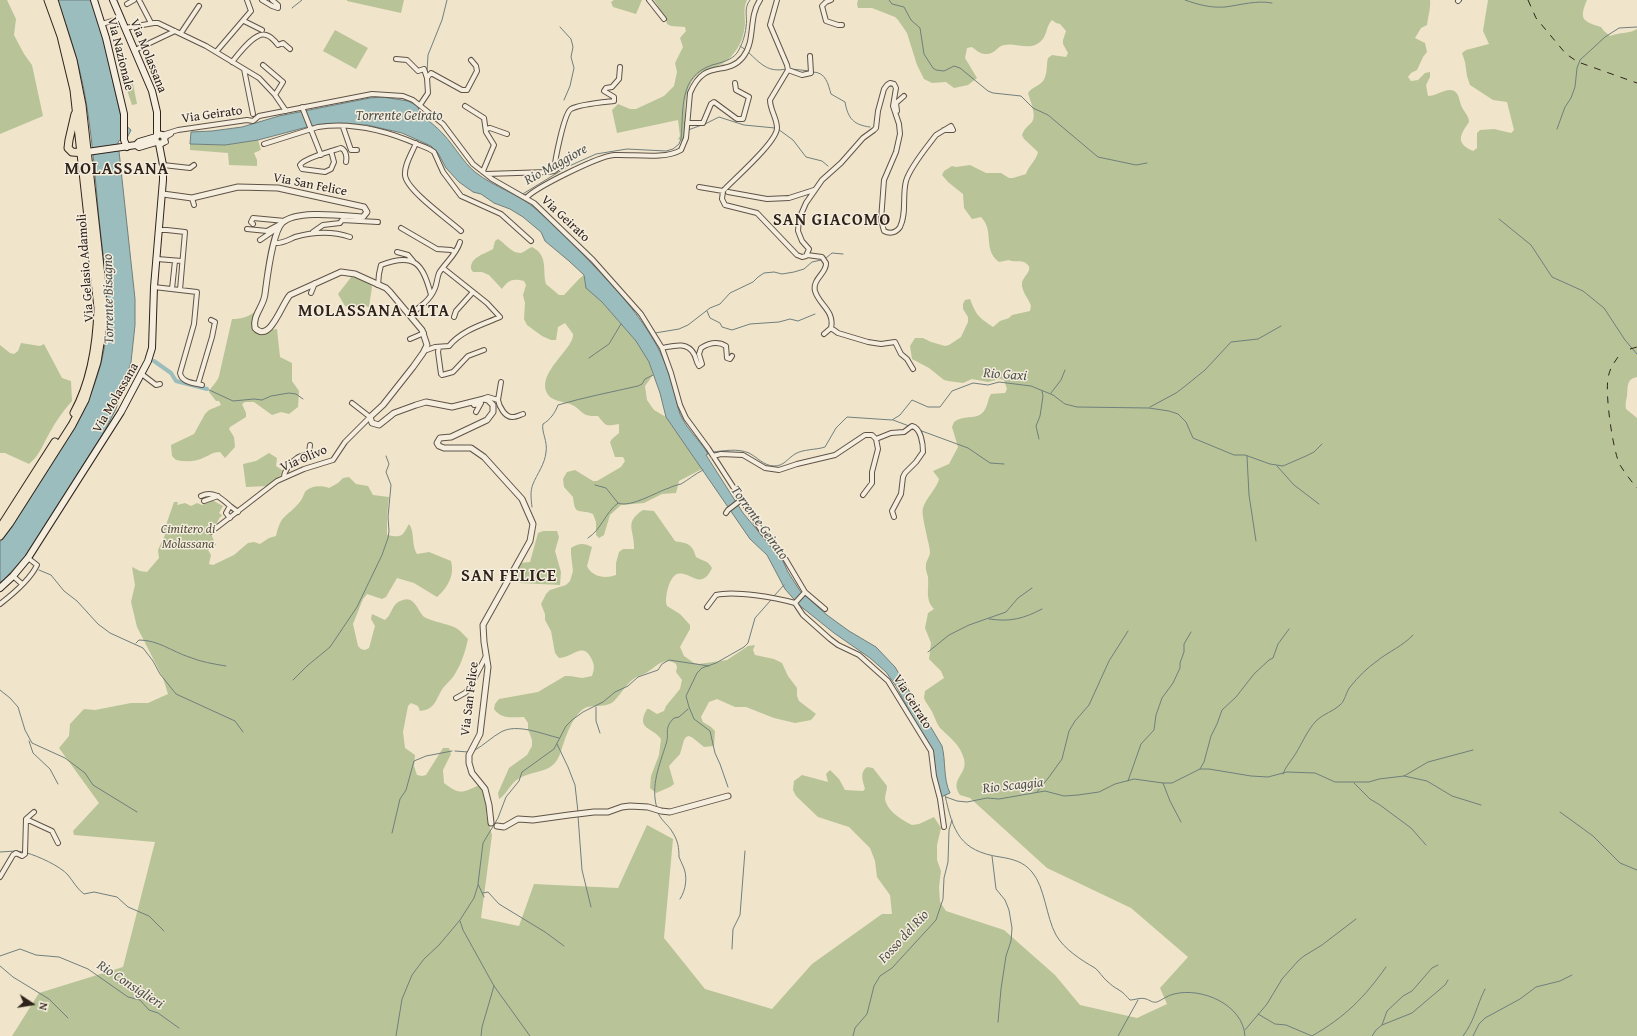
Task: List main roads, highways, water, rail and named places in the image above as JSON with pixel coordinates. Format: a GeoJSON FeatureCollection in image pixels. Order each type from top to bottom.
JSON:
{"type":"FeatureCollection","features":[{"type":"Feature","properties":{"kind":"main road","name":"Via Gelasio Adamoli"},"geometry":{"type":"LineString","coordinates":[[0,528],[68,422],[81,398],[88,377],[98,324],[87,152],[61,36],[48,0]]}},
{"type":"Feature","properties":{"kind":"main road","name":"Via Gelasio Adamoli"},"geometry":{"type":"LineString","coordinates":[[0,536],[79,412],[85,400],[97,362],[102,337],[104,309],[79,88],[66,35],[54,0]]}},
{"type":"Feature","properties":{"kind":"main road","name":"Via Nazionale"},"geometry":{"type":"LineString","coordinates":[[94,0],[102,24],[124,114],[124,147]]}},
{"type":"Feature","properties":{"kind":"main road","name":"Via Molassana"},"geometry":{"type":"LineString","coordinates":[[0,588],[13,576],[28,558],[111,430],[142,375],[151,352],[154,286],[162,194],[163,165],[161,156],[161,139],[152,91],[113,0]]}},
{"type":"Feature","properties":{"kind":"main road"},"geometry":{"type":"LineString","coordinates":[[76,106],[74,121],[68,140],[68,148],[72,152],[87,152],[124,147],[136,145],[139,142],[161,139]]}},
{"type":"Feature","properties":{"kind":"water","name":"Torrente Bisagno"},"geometry":{"type":"Polygon","coordinates":[[[57,0],[91,0],[104,41],[122,122],[131,130],[127,138],[118,142],[135,299],[135,325],[131,362],[116,409],[104,432],[27,554],[0,584],[0,542],[23,509],[82,414],[97,376],[103,356],[106,336],[106,278],[89,122],[79,67],[57,0]]]}},
{"type":"Feature","properties":{"kind":"water","name":"Torrente Geirato"},"geometry":{"type":"Polygon","coordinates":[[[383,97],[408,101],[418,106],[419,114],[441,132],[475,172],[530,204],[573,244],[628,303],[660,351],[683,420],[705,449],[708,454],[706,455],[743,513],[764,538],[772,544],[800,591],[827,615],[849,631],[876,647],[895,667],[942,746],[946,782],[950,793],[941,797],[936,782],[934,756],[931,748],[920,731],[896,686],[886,672],[870,658],[834,633],[799,605],[785,589],[767,555],[750,539],[666,417],[660,393],[649,362],[636,341],[602,302],[586,288],[584,275],[545,241],[541,232],[523,217],[510,209],[494,203],[481,194],[473,192],[459,182],[446,168],[438,153],[431,146],[402,133],[367,125],[327,124],[311,126],[258,140],[225,145],[190,144],[191,132],[242,127],[279,116],[370,98],[383,97]]]}},
{"type":"Feature","properties":{"kind":"waterway"},"geometry":{"type":"LineString","coordinates":[[292,8],[302,0]]}},
{"type":"Feature","properties":{"kind":"waterway"},"geometry":{"type":"LineString","coordinates":[[427,72],[428,55],[442,20],[447,0]]}},
{"type":"Feature","properties":{"kind":"waterway","name":"Rio Maggiore"},"geometry":{"type":"LineString","coordinates":[[521,195],[567,167],[596,154],[627,149],[666,151],[673,149],[679,144],[681,139],[683,106],[688,86],[693,77],[701,70],[729,59],[737,53],[745,34],[746,10],[750,0]]}},
{"type":"Feature","properties":{"kind":"waterway"},"geometry":{"type":"LineString","coordinates":[[889,0],[892,4],[904,7],[911,20],[920,28],[924,54],[936,70],[944,71],[954,66],[960,68],[988,91],[993,93],[1021,96],[1033,108],[1048,115],[1098,157],[1136,165],[1147,163]]}},
{"type":"Feature","properties":{"kind":"waterway"},"geometry":{"type":"LineString","coordinates":[[1185,0],[1200,5],[1215,7],[1225,7],[1254,2],[1272,3]]}},
{"type":"Feature","properties":{"kind":"waterway"},"geometry":{"type":"LineString","coordinates":[[560,27],[571,39],[573,47],[571,57],[574,68],[570,86],[564,100]]}},
{"type":"Feature","properties":{"kind":"waterway"},"geometry":{"type":"LineString","coordinates":[[1557,129],[1565,107],[1571,98],[1575,87],[1577,68],[1580,60],[1605,37],[1619,28],[1637,27]]}},
{"type":"Feature","properties":{"kind":"waterway","name":"Rio Maggiore"},"geometry":{"type":"LineString","coordinates":[[740,46],[746,50]]}},
{"type":"Feature","properties":{"kind":"waterway"},"geometry":{"type":"LineString","coordinates":[[748,52],[769,69],[786,69]]}},
{"type":"Feature","properties":{"kind":"waterway"},"geometry":{"type":"LineString","coordinates":[[791,69],[810,71]]}},
{"type":"Feature","properties":{"kind":"waterway"},"geometry":{"type":"LineString","coordinates":[[813,72],[824,76],[831,94],[845,102],[850,117],[856,123],[870,127]]}},
{"type":"Feature","properties":{"kind":"waterway"},"geometry":{"type":"LineString","coordinates":[[705,124],[719,117],[744,125],[775,128]]}},
{"type":"Feature","properties":{"kind":"waterway"},"geometry":{"type":"LineString","coordinates":[[688,130],[702,125]]}},
{"type":"Feature","properties":{"kind":"waterway"},"geometry":{"type":"LineString","coordinates":[[778,129],[793,140],[806,157],[822,161],[828,166]]}},
{"type":"Feature","properties":{"kind":"waterway"},"geometry":{"type":"LineString","coordinates":[[1499,219],[1531,245],[1552,277],[1583,291],[1604,308],[1625,340],[1637,354]]}},
{"type":"Feature","properties":{"kind":"waterway"},"geometry":{"type":"LineString","coordinates":[[826,258],[832,253],[843,254]]}},
{"type":"Feature","properties":{"kind":"waterway"},"geometry":{"type":"LineString","coordinates":[[655,333],[679,329],[688,325],[710,308],[720,304],[730,293],[753,282],[764,273],[774,272],[782,274],[794,272],[804,269],[812,262],[821,260]]}},
{"type":"Feature","properties":{"kind":"waterway"},"geometry":{"type":"LineString","coordinates":[[707,311],[710,318],[720,323],[722,327],[732,330],[750,324],[779,322],[790,319],[798,321],[815,314]]}},
{"type":"Feature","properties":{"kind":"waterway"},"geometry":{"type":"LineString","coordinates":[[589,358],[609,344],[621,324]]}},
{"type":"Feature","properties":{"kind":"waterway"},"geometry":{"type":"LineString","coordinates":[[1150,407],[1184,387],[1205,370],[1231,342],[1258,339],[1281,326]]}},
{"type":"Feature","properties":{"kind":"waterway"},"geometry":{"type":"LineString","coordinates":[[154,361],[171,373],[176,381],[207,389]]}},
{"type":"Feature","properties":{"kind":"waterway"},"geometry":{"type":"LineString","coordinates":[[1051,393],[1061,380],[1065,370]]}},
{"type":"Feature","properties":{"kind":"waterway"},"geometry":{"type":"LineString","coordinates":[[532,507],[532,487],[543,465],[546,452],[543,424],[552,416],[558,405],[638,386],[642,384],[645,379],[653,375]]}},
{"type":"Feature","properties":{"kind":"waterway","name":"Rio Gaxi"},"geometry":{"type":"LineString","coordinates":[[712,452],[730,450],[744,451],[767,465],[777,466],[783,464],[798,452],[825,447],[836,428],[847,417],[892,420],[900,415],[912,400],[928,407],[940,407],[952,391],[973,383],[988,385],[999,382],[1031,386],[1053,395],[1065,404],[1077,407],[1149,408],[1169,411],[1178,414],[1186,422],[1193,438],[1234,455],[1245,455],[1270,464],[1283,466],[1314,452],[1322,444]]}},
{"type":"Feature","properties":{"kind":"waterway"},"geometry":{"type":"LineString","coordinates":[[207,389],[233,401],[254,399],[262,400],[271,396],[289,393],[296,394],[303,399]]}},
{"type":"Feature","properties":{"kind":"waterway"},"geometry":{"type":"LineString","coordinates":[[1039,439],[1036,426],[1040,416],[1043,396],[1042,391]]}},
{"type":"Feature","properties":{"kind":"waterway"},"geometry":{"type":"LineString","coordinates":[[893,420],[909,426]]}},
{"type":"Feature","properties":{"kind":"waterway"},"geometry":{"type":"LineString","coordinates":[[919,430],[968,448],[990,463],[1004,464]]}},
{"type":"Feature","properties":{"kind":"waterway"},"geometry":{"type":"LineString","coordinates":[[293,680],[330,647],[357,607],[382,555],[389,531],[388,517],[391,485],[386,472],[389,464],[386,456]]}},
{"type":"Feature","properties":{"kind":"waterway"},"geometry":{"type":"LineString","coordinates":[[1247,456],[1249,495],[1256,541]]}},
{"type":"Feature","properties":{"kind":"waterway"},"geometry":{"type":"LineString","coordinates":[[1277,466],[1294,485],[1319,504]]}},
{"type":"Feature","properties":{"kind":"waterway"},"geometry":{"type":"LineString","coordinates":[[588,538],[596,531],[618,503],[630,503],[644,499],[681,484],[703,470]]}},
{"type":"Feature","properties":{"kind":"waterway"},"geometry":{"type":"LineString","coordinates":[[595,485],[606,488],[618,503]]}},
{"type":"Feature","properties":{"kind":"waterway"},"geometry":{"type":"LineString","coordinates":[[39,570],[51,575],[64,591],[77,601],[98,624],[110,633],[143,648],[153,661],[160,674],[176,694],[235,721],[243,732]]}},
{"type":"Feature","properties":{"kind":"waterway"},"geometry":{"type":"LineString","coordinates":[[774,596],[784,585]]}},
{"type":"Feature","properties":{"kind":"waterway"},"geometry":{"type":"LineString","coordinates":[[928,652],[949,635],[969,625],[1006,612],[1018,598],[1032,588]]}},
{"type":"Feature","properties":{"kind":"waterway"},"geometry":{"type":"LineString","coordinates":[[728,787],[715,753],[710,731],[694,719],[686,696],[697,673],[702,668],[716,663],[744,647],[748,643],[755,618],[771,600]]}},
{"type":"Feature","properties":{"kind":"waterway"},"geometry":{"type":"LineString","coordinates":[[989,619],[1016,619],[1042,609]]}},
{"type":"Feature","properties":{"kind":"waterway"},"geometry":{"type":"LineString","coordinates":[[1200,769],[1204,762],[1211,736],[1222,710],[1236,697],[1254,674],[1273,658],[1278,644],[1289,629]]}},
{"type":"Feature","properties":{"kind":"waterway","name":"Rio Scaggia"},"geometry":{"type":"LineString","coordinates":[[1037,792],[1062,759],[1069,731],[1075,721],[1089,705],[1109,661],[1128,631]]}},
{"type":"Feature","properties":{"kind":"waterway"},"geometry":{"type":"LineString","coordinates":[[1128,781],[1141,744],[1154,730],[1156,715],[1162,698],[1173,683],[1180,668],[1180,663],[1184,652],[1184,644],[1191,632]]}},
{"type":"Feature","properties":{"kind":"waterway"},"geometry":{"type":"LineString","coordinates":[[1283,774],[1317,720],[1342,703],[1347,691],[1359,676],[1413,635]]}},
{"type":"Feature","properties":{"kind":"waterway"},"geometry":{"type":"LineString","coordinates":[[136,643],[139,640],[146,640],[194,659],[226,666]]}},
{"type":"Feature","properties":{"kind":"waterway"},"geometry":{"type":"LineString","coordinates":[[484,897],[478,884],[483,843],[498,818],[506,797],[519,781],[522,772],[554,749],[566,726],[583,712],[603,702],[615,692],[628,686],[638,677],[658,670],[662,664],[669,660],[709,666]]}},
{"type":"Feature","properties":{"kind":"waterway"},"geometry":{"type":"LineString","coordinates":[[0,690],[18,707],[25,730],[32,743],[65,758],[85,773],[93,785],[137,812]]}},
{"type":"Feature","properties":{"kind":"waterway"},"geometry":{"type":"LineString","coordinates":[[596,707],[596,721],[600,733]]}},
{"type":"Feature","properties":{"kind":"waterway"},"geometry":{"type":"LineString","coordinates":[[657,808],[655,800],[655,783],[667,740],[668,728],[674,718],[679,717],[688,709]]}},
{"type":"Feature","properties":{"kind":"waterway"},"geometry":{"type":"LineString","coordinates":[[475,750],[501,732],[507,730],[530,730],[559,738]]}},
{"type":"Feature","properties":{"kind":"waterway"},"geometry":{"type":"LineString","coordinates":[[29,741],[33,753],[50,769],[58,784]]}},
{"type":"Feature","properties":{"kind":"waterway"},"geometry":{"type":"LineString","coordinates":[[557,744],[575,785],[578,812]]}},
{"type":"Feature","properties":{"kind":"waterway","name":"Rio Scaggia"},"geometry":{"type":"LineString","coordinates":[[946,797],[957,801],[967,802],[987,798],[999,799],[1045,791],[1064,796],[1078,795],[1099,792],[1115,784],[1134,779],[1172,783],[1200,769],[1268,777],[1287,772],[1315,773],[1335,782],[1369,782],[1379,779],[1404,776],[1428,762],[1473,750]]}},
{"type":"Feature","properties":{"kind":"waterway"},"geometry":{"type":"LineString","coordinates":[[392,833],[400,799],[406,790],[414,761],[426,756],[452,751]]}},
{"type":"Feature","properties":{"kind":"waterway"},"geometry":{"type":"LineString","coordinates":[[455,751],[468,752]]}},
{"type":"Feature","properties":{"kind":"waterway"},"geometry":{"type":"LineString","coordinates":[[1404,776],[1427,781],[1452,796],[1481,805]]}},
{"type":"Feature","properties":{"kind":"waterway"},"geometry":{"type":"LineString","coordinates":[[1163,783],[1181,822]]}},
{"type":"Feature","properties":{"kind":"waterway"},"geometry":{"type":"LineString","coordinates":[[1354,783],[1370,799],[1411,828],[1426,845]]}},
{"type":"Feature","properties":{"kind":"waterway","name":"Torrente Geirato"},"geometry":{"type":"LineString","coordinates":[[945,795],[951,819],[960,838],[967,845],[976,850],[986,854],[1014,860],[1022,863],[1029,869],[1040,886],[1050,920],[1059,940],[1073,954],[1095,968],[1108,982],[1130,1000],[1142,998],[1157,1002],[1167,996],[1185,992],[1208,996],[1219,1000],[1237,1015],[1245,1036]]}},
{"type":"Feature","properties":{"kind":"waterway"},"geometry":{"type":"LineString","coordinates":[[1560,812],[1593,836],[1620,863],[1637,870]]}},
{"type":"Feature","properties":{"kind":"waterway"},"geometry":{"type":"LineString","coordinates":[[658,813],[676,839],[679,857],[685,870],[686,883],[680,899]]}},
{"type":"Feature","properties":{"kind":"waterway"},"geometry":{"type":"LineString","coordinates":[[578,816],[582,870],[591,907]]}},
{"type":"Feature","properties":{"kind":"waterway","name":"Fosso del Rio"},"geometry":{"type":"LineString","coordinates":[[853,1036],[855,1028],[867,1014],[874,986],[880,976],[892,968],[936,920],[943,899],[944,878],[948,862],[949,830],[952,820]]}},
{"type":"Feature","properties":{"kind":"waterway"},"geometry":{"type":"LineString","coordinates":[[732,949],[733,929],[740,915],[745,851]]}},
{"type":"Feature","properties":{"kind":"waterway"},"geometry":{"type":"LineString","coordinates":[[0,852],[23,852]]}},
{"type":"Feature","properties":{"kind":"waterway"},"geometry":{"type":"LineString","coordinates":[[27,853],[60,868],[84,894],[94,892],[117,897],[128,907],[149,916],[164,931]]}},
{"type":"Feature","properties":{"kind":"waterway"},"geometry":{"type":"LineString","coordinates":[[992,856],[996,889],[1005,900],[1009,910],[1012,928],[1011,941],[1006,956],[1001,989],[998,1022]]}},
{"type":"Feature","properties":{"kind":"waterway"},"geometry":{"type":"LineString","coordinates":[[396,1036],[402,999],[412,975],[424,959],[439,945],[460,920],[474,898],[478,885]]}},
{"type":"Feature","properties":{"kind":"waterway"},"geometry":{"type":"LineString","coordinates":[[483,893],[488,892],[499,904],[545,932],[564,946]]}},
{"type":"Feature","properties":{"kind":"waterway"},"geometry":{"type":"LineString","coordinates":[[1245,1030],[1267,1004],[1282,979],[1298,961],[1356,919]]}},
{"type":"Feature","properties":{"kind":"waterway"},"geometry":{"type":"LineString","coordinates":[[460,921],[463,930],[494,986],[530,1036]]}},
{"type":"Feature","properties":{"kind":"waterway","name":"Rio Consiglieri"},"geometry":{"type":"LineString","coordinates":[[0,956],[20,949],[36,955],[59,957],[88,969],[128,997],[140,1000],[149,1010],[158,1013],[179,1028]]}},
{"type":"Feature","properties":{"kind":"waterway"},"geometry":{"type":"LineString","coordinates":[[1382,1025],[1387,1011],[1403,996],[1412,991],[1432,968],[1438,965]]}},
{"type":"Feature","properties":{"kind":"waterway"},"geometry":{"type":"LineString","coordinates":[[0,966],[13,977],[49,999],[68,1018]]}},
{"type":"Feature","properties":{"kind":"waterway"},"geometry":{"type":"LineString","coordinates":[[1258,1014],[1275,1024],[1286,1025],[1312,1036],[1334,1022],[1353,1006],[1370,988],[1386,967]]}},
{"type":"Feature","properties":{"kind":"waterway"},"geometry":{"type":"LineString","coordinates":[[1473,1036],[1479,1024],[1485,1018],[1520,999],[1536,987],[1560,981],[1572,975]]}},
{"type":"Feature","properties":{"kind":"waterway"},"geometry":{"type":"LineString","coordinates":[[1372,1036],[1382,1025],[1412,1013],[1445,985],[1448,980]]}},
{"type":"Feature","properties":{"kind":"waterway"},"geometry":{"type":"LineString","coordinates":[[481,1036],[482,1027],[494,986]]}},
{"type":"Feature","properties":{"kind":"waterway"},"geometry":{"type":"LineString","coordinates":[[1463,1036],[1473,1019],[1485,989]]}},
{"type":"Feature","properties":{"kind":"waterway"},"geometry":{"type":"LineString","coordinates":[[1118,1036],[1138,1000]]}},
{"type":"Feature","properties":{"kind":"railway"},"geometry":{"type":"LineString","coordinates":[[1528,0],[1536,18],[1566,54],[1578,62],[1637,83]]}},
{"type":"Feature","properties":{"kind":"railway"},"geometry":{"type":"LineString","coordinates":[[1630,349],[1637,347]]}},
{"type":"Feature","properties":{"kind":"railway"},"geometry":{"type":"LineString","coordinates":[[1618,357],[1609,373],[1607,387],[1610,423],[1617,458],[1620,465],[1637,488]]}},
{"type":"Feature","properties":{"kind":"district","name":"MOLASSANA"},"geometry":{"type":"Point","coordinates":[117,170]}},
{"type":"Feature","properties":{"kind":"district","name":"SAN GIACOMO"},"geometry":{"type":"Point","coordinates":[832,221]}},
{"type":"Feature","properties":{"kind":"district","name":"MOLASSANA ALTA"},"geometry":{"type":"Point","coordinates":[374,312]}},
{"type":"Feature","properties":{"kind":"district","name":"SAN FELICE"},"geometry":{"type":"Point","coordinates":[509,577]}},
{"type":"Feature","properties":{"kind":"park label","name":"Cimitero di Molassana"},"geometry":{"type":"Point","coordinates":[188,538]}}]}
